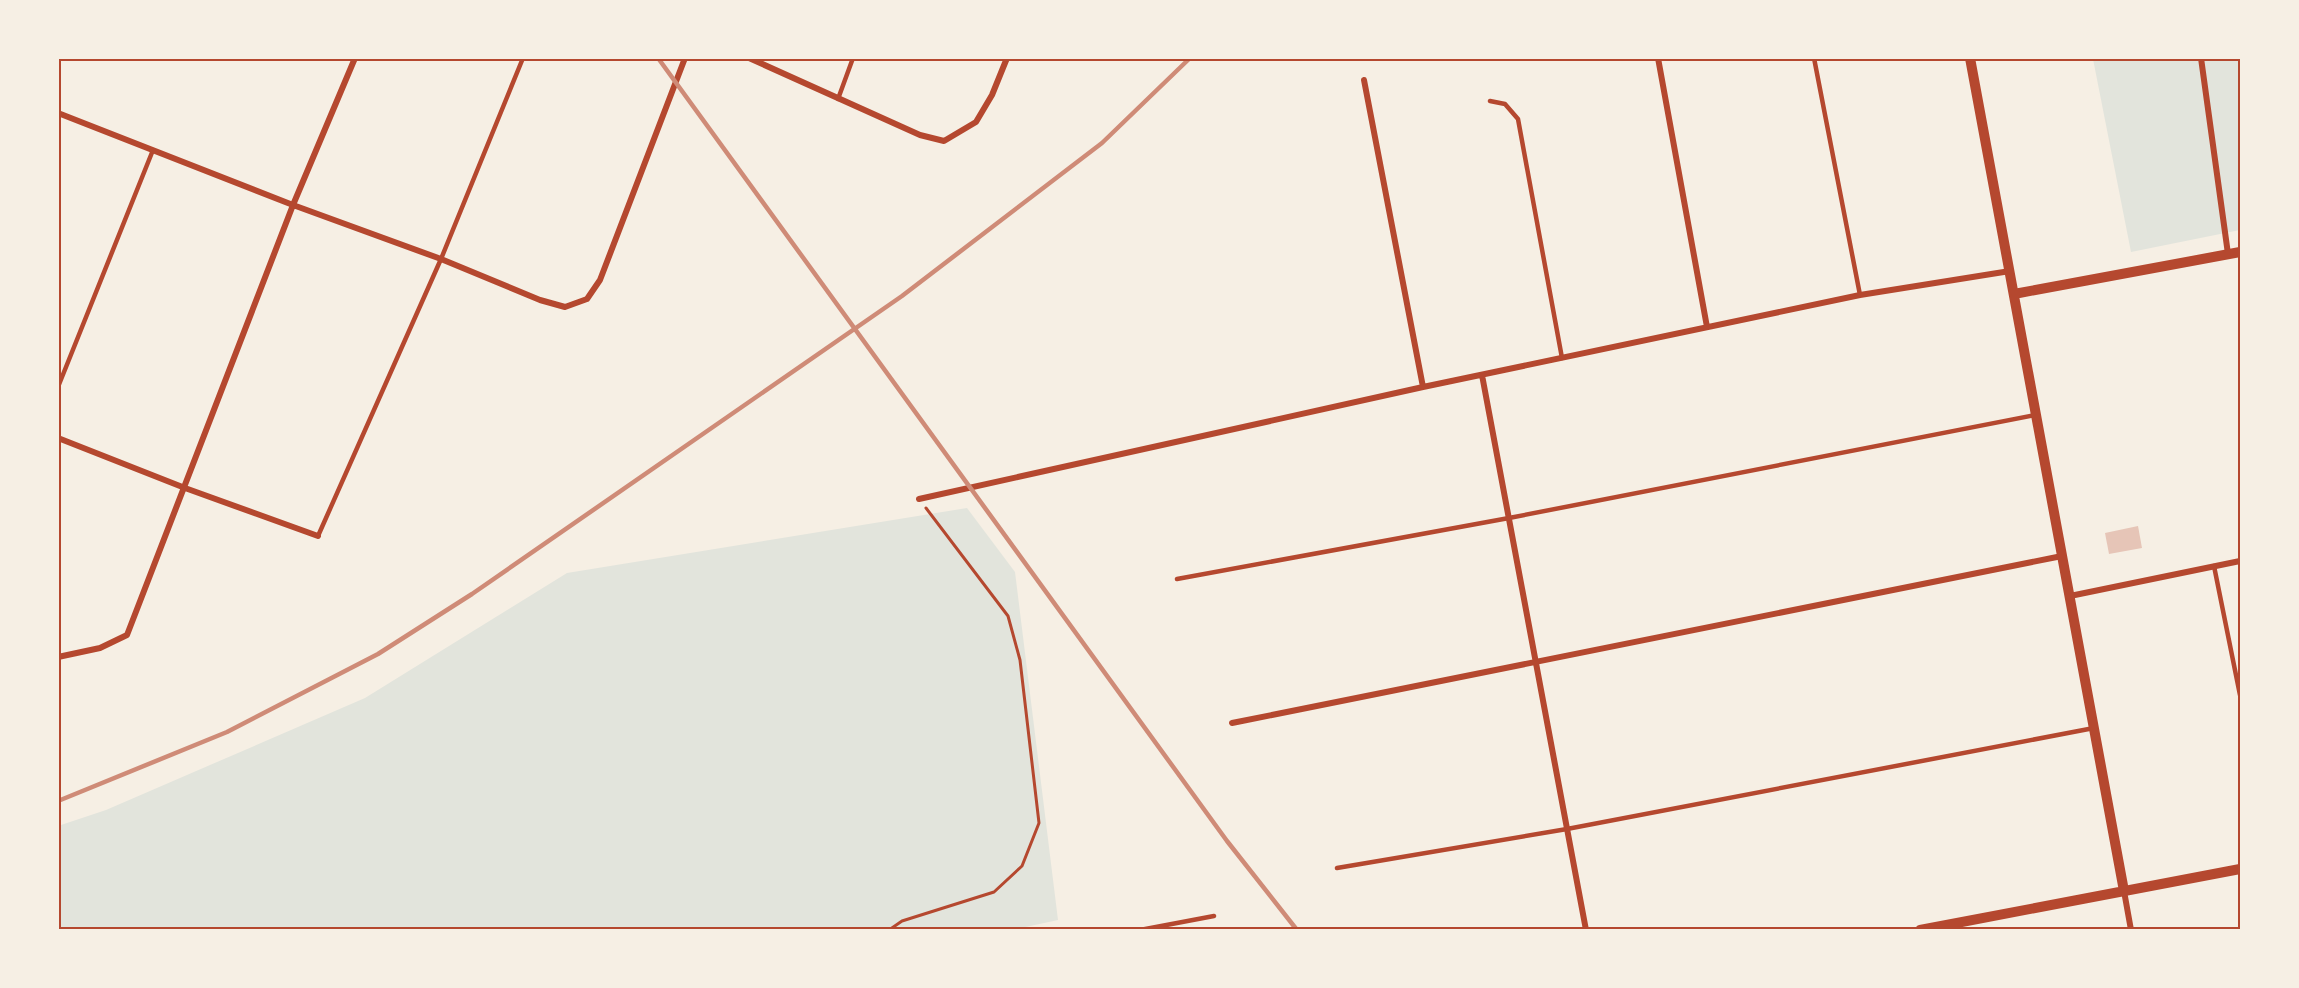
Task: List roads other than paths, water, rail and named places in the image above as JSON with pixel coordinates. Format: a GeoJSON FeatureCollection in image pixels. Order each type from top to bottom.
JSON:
{"type":"FeatureCollection","features":[{"type":"Feature","properties":{"kind":"street"},"geometry":{"type":"LineString","coordinates":[[58,657],[100,648],[127,635],[294,205],[355,58]]}},
{"type":"Feature","properties":{"kind":"street"},"geometry":{"type":"LineString","coordinates":[[58,113],[294,205],[441,259],[540,300],[566,308],[587,299],[600,280],[685,58]]}},
{"type":"Feature","properties":{"kind":"street"},"geometry":{"type":"LineString","coordinates":[[749,58],[920,135],[944,141],[976,122],[992,95],[1007,58]]}},
{"type":"Feature","properties":{"kind":"street"},"geometry":{"type":"LineString","coordinates":[[1658,58],[1707,327]]}},
{"type":"Feature","properties":{"kind":"street"},"geometry":{"type":"LineString","coordinates":[[1970,58],[2132,930]]}},
{"type":"Feature","properties":{"kind":"street"},"geometry":{"type":"LineString","coordinates":[[2201,58],[2228,254]]}},
{"type":"Feature","properties":{"kind":"street"},"geometry":{"type":"LineString","coordinates":[[1364,80],[1423,387]]}},
{"type":"Feature","properties":{"kind":"street"},"geometry":{"type":"LineString","coordinates":[[2014,294],[2241,252]]}},
{"type":"Feature","properties":{"kind":"street"},"geometry":{"type":"LineString","coordinates":[[920,499],[1423,387],[1707,327],[1860,295],[2010,271]]}},
{"type":"Feature","properties":{"kind":"street"},"geometry":{"type":"LineString","coordinates":[[1482,375],[1586,930]]}},
{"type":"Feature","properties":{"kind":"street"},"geometry":{"type":"LineString","coordinates":[[58,438],[185,488],[318,536]]}},
{"type":"Feature","properties":{"kind":"street"},"geometry":{"type":"LineString","coordinates":[[1232,723],[2062,556]]}},
{"type":"Feature","properties":{"kind":"street"},"geometry":{"type":"LineString","coordinates":[[2070,596],[2241,561]]}},
{"type":"Feature","properties":{"kind":"street"},"geometry":{"type":"LineString","coordinates":[[1920,930],[1953,926],[2241,869]]}},
{"type":"Feature","properties":{"kind":"lane"},"geometry":{"type":"LineString","coordinates":[[318,536],[441,259],[523,58]]}},
{"type":"Feature","properties":{"kind":"lane"},"geometry":{"type":"LineString","coordinates":[[838,99],[853,58]]}},
{"type":"Feature","properties":{"kind":"lane"},"geometry":{"type":"LineString","coordinates":[[1814,58],[1860,295]]}},
{"type":"Feature","properties":{"kind":"lane"},"geometry":{"type":"LineString","coordinates":[[1490,101],[1505,104],[1518,119],[1562,358]]}},
{"type":"Feature","properties":{"kind":"lane"},"geometry":{"type":"LineString","coordinates":[[58,387],[153,150]]}},
{"type":"Feature","properties":{"kind":"lane"},"geometry":{"type":"LineString","coordinates":[[1177,579],[1509,518],[2036,415]]}},
{"type":"Feature","properties":{"kind":"lane"},"geometry":{"type":"LineString","coordinates":[[2214,566],[2241,695]]}},
{"type":"Feature","properties":{"kind":"lane"},"geometry":{"type":"LineString","coordinates":[[1337,868],[1567,829],[2094,728]]}},
{"type":"Feature","properties":{"kind":"lane"},"geometry":{"type":"LineString","coordinates":[[1140,930],[1214,916]]}},
{"type":"Feature","properties":{"kind":"railway"},"geometry":{"type":"LineString","coordinates":[[658,58],[1227,841],[1297,930]]}},
{"type":"Feature","properties":{"kind":"railway"},"geometry":{"type":"LineString","coordinates":[[58,801],[227,732],[378,654],[472,594],[902,296],[1102,143],[1190,58]]}}]}
